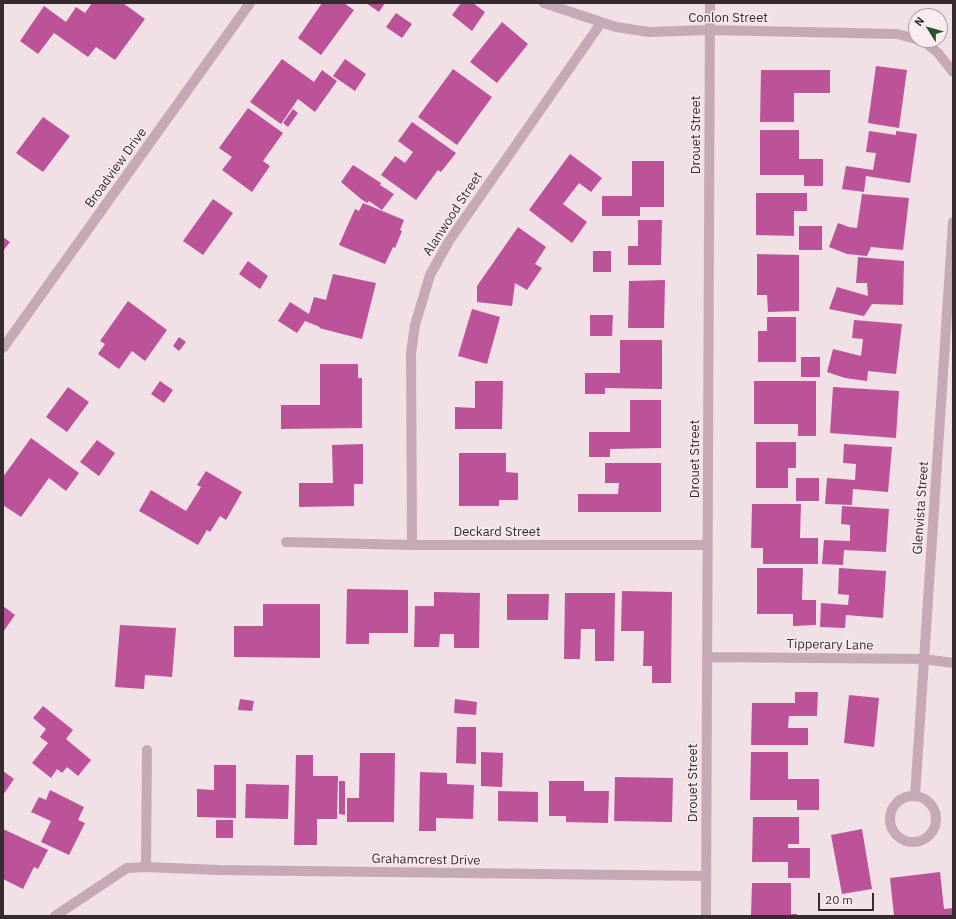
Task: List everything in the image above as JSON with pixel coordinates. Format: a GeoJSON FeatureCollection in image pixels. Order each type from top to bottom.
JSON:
{"type":"FeatureCollection","features":[{"type":"Feature","properties":{"kind":"street","name":"Broadview Drive"},"geometry":{"type":"LineString","coordinates":[[3,348],[250,3]]}},
{"type":"Feature","properties":{"kind":"street","name":"Conlon Street"},"geometry":{"type":"LineString","coordinates":[[544,3],[616,28],[650,32],[709,30],[897,34],[908,37]]}},
{"type":"Feature","properties":{"kind":"street","name":"Drouet Street"},"geometry":{"type":"LineString","coordinates":[[706,916],[710,3]]}},
{"type":"Feature","properties":{"kind":"street","name":"Alanwood Street"},"geometry":{"type":"LineString","coordinates":[[412,545],[411,353],[415,325],[430,275],[448,241],[601,23]]}},
{"type":"Feature","properties":{"kind":"street"},"geometry":{"type":"LineString","coordinates":[[930,48],[938,53],[953,72]]}},
{"type":"Feature","properties":{"kind":"street","name":"Glenvista Street"},"geometry":{"type":"LineString","coordinates":[[915,796],[953,222]]}},
{"type":"Feature","properties":{"kind":"street","name":"Deckard Street"},"geometry":{"type":"LineString","coordinates":[[286,542],[412,545],[708,545]]}},
{"type":"Feature","properties":{"kind":"street","name":"Tipperary Lane"},"geometry":{"type":"LineString","coordinates":[[707,657],[924,659],[953,663]]}},
{"type":"Feature","properties":{"kind":"street"},"geometry":{"type":"LineString","coordinates":[[146,867],[147,750]]}},
{"type":"Feature","properties":{"kind":"street"},"geometry":{"type":"LineString","coordinates":[[915,796],[924,799],[930,804],[935,812],[935,821],[933,830],[927,837],[919,841],[910,842],[902,839],[895,833],[891,826],[890,817],[893,808],[898,801],[906,797],[915,796]]}},
{"type":"Feature","properties":{"kind":"street","name":"Grahamcrest Drive"},"geometry":{"type":"LineString","coordinates":[[55,916],[127,868],[146,867],[219,870],[706,876]]}},
{"type":"Feature","properties":{"kind":"building"},"geometry":{"type":"Polygon","coordinates":[[[92,3],[123,3],[145,19],[115,60],[96,47],[88,57],[54,33],[38,54],[20,41],[44,6],[66,22],[76,7],[85,13],[92,3]]]}},
{"type":"Feature","properties":{"kind":"building"},"geometry":{"type":"Polygon","coordinates":[[[322,3],[344,3],[354,10],[321,55],[298,38],[322,3]]]}},
{"type":"Feature","properties":{"kind":"building"},"geometry":{"type":"Polygon","coordinates":[[[366,3],[385,3],[379,12],[366,3]]]}},
{"type":"Feature","properties":{"kind":"building"},"geometry":{"type":"Polygon","coordinates":[[[461,3],[473,3],[485,12],[472,31],[452,15],[461,3]]]}},
{"type":"Feature","properties":{"kind":"building"},"geometry":{"type":"Polygon","coordinates":[[[396,13],[412,24],[402,38],[386,27],[396,13]]]}},
{"type":"Feature","properties":{"kind":"building"},"geometry":{"type":"Polygon","coordinates":[[[502,22],[528,44],[497,83],[470,62],[502,22]]]}},
{"type":"Feature","properties":{"kind":"building"},"geometry":{"type":"Polygon","coordinates":[[[282,59],[314,82],[322,70],[337,81],[315,112],[298,99],[281,124],[250,102],[282,59]]]}},
{"type":"Feature","properties":{"kind":"building"},"geometry":{"type":"Polygon","coordinates":[[[345,59],[366,74],[355,91],[333,76],[345,59]]]}},
{"type":"Feature","properties":{"kind":"building"},"geometry":{"type":"Polygon","coordinates":[[[876,66],[907,70],[899,128],[868,123],[876,66]]]}},
{"type":"Feature","properties":{"kind":"building"},"geometry":{"type":"Polygon","coordinates":[[[453,69],[492,97],[457,145],[418,117],[453,69]]]}},
{"type":"Feature","properties":{"kind":"building"},"geometry":{"type":"Polygon","coordinates":[[[761,70],[830,70],[830,93],[794,93],[794,122],[760,122],[761,70]]]}},
{"type":"Feature","properties":{"kind":"building"},"geometry":{"type":"Polygon","coordinates":[[[248,108],[283,133],[263,161],[270,166],[252,192],[222,170],[232,157],[219,148],[248,108]]]}},
{"type":"Feature","properties":{"kind":"building"},"geometry":{"type":"Polygon","coordinates":[[[293,109],[298,113],[288,127],[283,123],[293,109]]]}},
{"type":"Feature","properties":{"kind":"building"},"geometry":{"type":"Polygon","coordinates":[[[43,117],[70,136],[43,172],[16,153],[43,117]]]}},
{"type":"Feature","properties":{"kind":"building"},"geometry":{"type":"Polygon","coordinates":[[[412,122],[456,153],[441,172],[438,170],[416,200],[381,175],[395,156],[405,163],[413,152],[398,141],[412,122]]]}},
{"type":"Feature","properties":{"kind":"building"},"geometry":{"type":"Polygon","coordinates":[[[760,130],[799,130],[799,159],[823,159],[823,186],[804,186],[804,175],[760,175],[760,130]]]}},
{"type":"Feature","properties":{"kind":"building"},"geometry":{"type":"Polygon","coordinates":[[[869,131],[896,135],[896,131],[917,134],[910,183],[866,176],[864,192],[842,189],[846,166],[873,170],[876,153],[866,152],[869,131]]]}},
{"type":"Feature","properties":{"kind":"building"},"geometry":{"type":"Polygon","coordinates":[[[570,154],[602,178],[591,192],[579,183],[563,204],[587,222],[572,243],[529,210],[570,154]]]}},
{"type":"Feature","properties":{"kind":"building"},"geometry":{"type":"Polygon","coordinates":[[[632,161],[664,161],[664,207],[640,207],[640,216],[602,216],[602,196],[632,196],[632,161]]]}},
{"type":"Feature","properties":{"kind":"building"},"geometry":{"type":"Polygon","coordinates":[[[353,165],[381,183],[380,185],[394,194],[382,210],[369,201],[367,203],[361,199],[341,182],[353,165]]]}},
{"type":"Feature","properties":{"kind":"building"},"geometry":{"type":"Polygon","coordinates":[[[756,193],[807,193],[807,211],[794,211],[794,236],[756,235],[756,193]]]}},
{"type":"Feature","properties":{"kind":"building"},"geometry":{"type":"Polygon","coordinates":[[[862,194],[909,198],[903,250],[871,247],[867,256],[847,254],[829,247],[838,223],[857,228],[862,194]]]}},
{"type":"Feature","properties":{"kind":"building"},"geometry":{"type":"Polygon","coordinates":[[[213,199],[233,213],[203,255],[183,241],[213,199]]]}},
{"type":"Feature","properties":{"kind":"building"},"geometry":{"type":"Polygon","coordinates":[[[363,203],[404,220],[400,230],[402,231],[395,248],[393,247],[385,264],[339,245],[355,209],[359,211],[363,203]]]}},
{"type":"Feature","properties":{"kind":"building"},"geometry":{"type":"Polygon","coordinates":[[[638,220],[662,220],[661,265],[628,265],[628,246],[638,246],[638,220]]]}},
{"type":"Feature","properties":{"kind":"building"},"geometry":{"type":"Polygon","coordinates":[[[799,226],[822,226],[822,250],[799,250],[799,226]]]}},
{"type":"Feature","properties":{"kind":"building"},"geometry":{"type":"Polygon","coordinates":[[[518,227],[546,247],[535,264],[542,268],[527,290],[515,283],[512,306],[477,302],[477,286],[518,227]]]}},
{"type":"Feature","properties":{"kind":"building"},"geometry":{"type":"Polygon","coordinates":[[[3,237],[10,242],[3,251],[3,237]]]}},
{"type":"Feature","properties":{"kind":"building"},"geometry":{"type":"Polygon","coordinates":[[[593,251],[611,251],[611,272],[593,272],[593,251]]]}},
{"type":"Feature","properties":{"kind":"building"},"geometry":{"type":"Polygon","coordinates":[[[757,254],[799,255],[799,311],[768,312],[767,295],[757,295],[757,254]]]}},
{"type":"Feature","properties":{"kind":"building"},"geometry":{"type":"Polygon","coordinates":[[[858,257],[904,261],[903,305],[872,304],[864,316],[829,309],[837,287],[868,296],[867,283],[856,283],[858,257]]]}},
{"type":"Feature","properties":{"kind":"building"},"geometry":{"type":"Polygon","coordinates":[[[248,261],[268,276],[260,289],[239,274],[248,261]]]}},
{"type":"Feature","properties":{"kind":"building"},"geometry":{"type":"Polygon","coordinates":[[[333,274],[376,283],[362,339],[319,328],[320,327],[305,321],[297,333],[278,321],[290,302],[309,314],[314,297],[326,300],[333,274]]]}},
{"type":"Feature","properties":{"kind":"building"},"geometry":{"type":"Polygon","coordinates":[[[665,280],[664,328],[628,328],[629,281],[665,280]]]}},
{"type":"Feature","properties":{"kind":"building"},"geometry":{"type":"Polygon","coordinates":[[[128,301],[167,330],[145,361],[132,351],[119,369],[98,354],[105,344],[100,341],[128,301]]]}},
{"type":"Feature","properties":{"kind":"building"},"geometry":{"type":"Polygon","coordinates":[[[472,309],[500,317],[487,364],[458,356],[472,309]]]}},
{"type":"Feature","properties":{"kind":"building"},"geometry":{"type":"Polygon","coordinates":[[[590,315],[613,315],[612,336],[590,336],[590,315]]]}},
{"type":"Feature","properties":{"kind":"building"},"geometry":{"type":"Polygon","coordinates":[[[767,317],[796,317],[796,362],[758,362],[758,331],[767,331],[767,317]]]}},
{"type":"Feature","properties":{"kind":"building"},"geometry":{"type":"Polygon","coordinates":[[[854,320],[902,324],[896,374],[868,371],[867,381],[845,378],[827,372],[833,349],[861,356],[863,339],[852,338],[854,320]]]}},
{"type":"Feature","properties":{"kind":"building"},"geometry":{"type":"Polygon","coordinates":[[[179,337],[186,342],[179,351],[173,346],[179,337]]]}},
{"type":"Feature","properties":{"kind":"building"},"geometry":{"type":"Polygon","coordinates":[[[620,340],[662,340],[662,389],[605,388],[605,394],[585,394],[585,373],[620,373],[620,340]]]}},
{"type":"Feature","properties":{"kind":"building"},"geometry":{"type":"Polygon","coordinates":[[[801,357],[820,357],[820,377],[801,377],[801,357]]]}},
{"type":"Feature","properties":{"kind":"building"},"geometry":{"type":"Polygon","coordinates":[[[320,364],[358,364],[358,378],[362,378],[362,428],[281,429],[281,405],[320,405],[320,364]]]}},
{"type":"Feature","properties":{"kind":"building"},"geometry":{"type":"Polygon","coordinates":[[[160,381],[173,390],[164,403],[151,394],[160,381]]]}},
{"type":"Feature","properties":{"kind":"building"},"geometry":{"type":"Polygon","coordinates":[[[475,381],[503,381],[502,429],[455,429],[455,407],[475,408],[475,381]]]}},
{"type":"Feature","properties":{"kind":"building"},"geometry":{"type":"Polygon","coordinates":[[[754,381],[816,381],[816,436],[798,436],[798,424],[754,424],[754,381]]]}},
{"type":"Feature","properties":{"kind":"building"},"geometry":{"type":"Polygon","coordinates":[[[68,387],[89,402],[67,432],[46,417],[68,387]]]}},
{"type":"Feature","properties":{"kind":"building"},"geometry":{"type":"Polygon","coordinates":[[[833,387],[899,391],[896,438],[830,433],[833,387]]]}},
{"type":"Feature","properties":{"kind":"building"},"geometry":{"type":"Polygon","coordinates":[[[630,400],[661,400],[661,448],[610,449],[610,457],[589,457],[589,432],[630,432],[630,400]]]}},
{"type":"Feature","properties":{"kind":"building"},"geometry":{"type":"Polygon","coordinates":[[[31,438],[79,473],[66,491],[49,478],[21,517],[3,505],[3,477],[31,438]]]}},
{"type":"Feature","properties":{"kind":"building"},"geometry":{"type":"Polygon","coordinates":[[[97,440],[115,453],[99,476],[80,462],[97,440]]]}},
{"type":"Feature","properties":{"kind":"building"},"geometry":{"type":"Polygon","coordinates":[[[756,442],[796,442],[796,468],[788,468],[788,488],[756,488],[756,442]]]}},
{"type":"Feature","properties":{"kind":"building"},"geometry":{"type":"Polygon","coordinates":[[[363,444],[363,484],[354,484],[354,506],[299,507],[299,483],[333,483],[332,445],[363,444]]]}},
{"type":"Feature","properties":{"kind":"building"},"geometry":{"type":"Polygon","coordinates":[[[844,444],[892,447],[888,492],[853,489],[852,505],[825,504],[827,478],[855,480],[856,464],[843,463],[844,444]]]}},
{"type":"Feature","properties":{"kind":"building"},"geometry":{"type":"Polygon","coordinates":[[[459,453],[506,453],[506,472],[518,473],[518,500],[499,500],[499,506],[459,506],[459,453]]]}},
{"type":"Feature","properties":{"kind":"building"},"geometry":{"type":"Polygon","coordinates":[[[605,463],[661,463],[661,512],[578,512],[578,494],[618,494],[619,483],[605,483],[605,463]]]}},
{"type":"Feature","properties":{"kind":"building"},"geometry":{"type":"Polygon","coordinates":[[[206,471],[242,492],[226,520],[220,516],[210,532],[207,530],[198,545],[139,511],[151,490],[186,511],[201,487],[197,485],[206,471]]]}},
{"type":"Feature","properties":{"kind":"building"},"geometry":{"type":"Polygon","coordinates":[[[796,478],[819,478],[819,501],[796,501],[796,478]]]}},
{"type":"Feature","properties":{"kind":"building"},"geometry":{"type":"Polygon","coordinates":[[[752,504],[801,504],[800,538],[818,538],[818,564],[763,564],[763,548],[751,548],[752,504]]]}},
{"type":"Feature","properties":{"kind":"building"},"geometry":{"type":"Polygon","coordinates":[[[842,506],[889,509],[886,552],[844,550],[843,565],[822,564],[824,540],[850,541],[850,525],[841,524],[842,506]]]}},
{"type":"Feature","properties":{"kind":"building"},"geometry":{"type":"Polygon","coordinates":[[[757,568],[803,568],[802,600],[816,600],[816,625],[793,626],[793,614],[757,614],[757,568]]]}},
{"type":"Feature","properties":{"kind":"building"},"geometry":{"type":"Polygon","coordinates":[[[839,568],[886,571],[883,618],[846,615],[845,628],[820,627],[821,603],[848,605],[849,595],[838,594],[839,568]]]}},
{"type":"Feature","properties":{"kind":"building"},"geometry":{"type":"Polygon","coordinates":[[[347,589],[408,590],[408,633],[369,633],[369,644],[346,644],[347,589]]]}},
{"type":"Feature","properties":{"kind":"building"},"geometry":{"type":"Polygon","coordinates":[[[622,591],[672,592],[671,683],[652,683],[652,666],[643,666],[644,631],[621,631],[622,591]]]}},
{"type":"Feature","properties":{"kind":"building"},"geometry":{"type":"Polygon","coordinates":[[[434,592],[480,593],[479,648],[454,648],[454,634],[440,634],[439,647],[414,647],[415,606],[434,606],[434,592]]]}},
{"type":"Feature","properties":{"kind":"building"},"geometry":{"type":"Polygon","coordinates":[[[565,593],[615,593],[614,661],[595,661],[595,629],[581,629],[580,659],[564,659],[565,593]]]}},
{"type":"Feature","properties":{"kind":"building"},"geometry":{"type":"Polygon","coordinates":[[[507,594],[549,594],[548,620],[507,620],[507,594]]]}},
{"type":"Feature","properties":{"kind":"building"},"geometry":{"type":"Polygon","coordinates":[[[263,604],[320,604],[320,658],[234,657],[234,626],[263,626],[263,604]]]}},
{"type":"Feature","properties":{"kind":"building"},"geometry":{"type":"Polygon","coordinates":[[[3,606],[15,615],[3,632],[3,606]]]}},
{"type":"Feature","properties":{"kind":"building"},"geometry":{"type":"Polygon","coordinates":[[[120,625],[176,628],[172,677],[145,675],[144,689],[115,687],[120,625]]]}},
{"type":"Feature","properties":{"kind":"building"},"geometry":{"type":"Polygon","coordinates":[[[795,692],[818,692],[817,716],[789,716],[788,728],[808,728],[808,745],[751,745],[752,703],[795,703],[795,692]]]}},
{"type":"Feature","properties":{"kind":"building"},"geometry":{"type":"Polygon","coordinates":[[[849,695],[879,698],[874,747],[844,743],[849,695]]]}},
{"type":"Feature","properties":{"kind":"building"},"geometry":{"type":"Polygon","coordinates":[[[240,699],[254,701],[252,711],[238,710],[240,699]]]}},
{"type":"Feature","properties":{"kind":"building"},"geometry":{"type":"Polygon","coordinates":[[[455,699],[477,702],[476,715],[454,713],[455,699]]]}},
{"type":"Feature","properties":{"kind":"building"},"geometry":{"type":"Polygon","coordinates":[[[43,706],[73,730],[66,739],[91,760],[78,776],[67,767],[62,773],[57,769],[51,778],[32,763],[48,743],[40,737],[46,729],[33,718],[43,706]]]}},
{"type":"Feature","properties":{"kind":"building"},"geometry":{"type":"Polygon","coordinates":[[[457,727],[476,727],[476,764],[456,763],[457,727]]]}},
{"type":"Feature","properties":{"kind":"building"},"geometry":{"type":"Polygon","coordinates":[[[481,752],[503,753],[502,787],[481,786],[481,752]]]}},
{"type":"Feature","properties":{"kind":"building"},"geometry":{"type":"Polygon","coordinates":[[[751,752],[788,752],[788,779],[819,779],[819,810],[797,810],[797,800],[750,800],[751,752]]]}},
{"type":"Feature","properties":{"kind":"building"},"geometry":{"type":"Polygon","coordinates":[[[360,753],[395,753],[394,822],[347,822],[347,798],[359,798],[360,753]]]}},
{"type":"Feature","properties":{"kind":"building"},"geometry":{"type":"Polygon","coordinates":[[[296,755],[313,755],[313,776],[338,776],[337,819],[317,819],[317,845],[294,845],[296,755]]]}},
{"type":"Feature","properties":{"kind":"building"},"geometry":{"type":"Polygon","coordinates":[[[214,765],[236,765],[236,818],[197,817],[197,789],[214,790],[214,765]]]}},
{"type":"Feature","properties":{"kind":"building"},"geometry":{"type":"Polygon","coordinates":[[[3,771],[14,779],[3,795],[3,771]]]}},
{"type":"Feature","properties":{"kind":"building"},"geometry":{"type":"Polygon","coordinates":[[[420,772],[447,773],[447,784],[474,785],[473,819],[436,818],[436,831],[419,831],[420,772]]]}},
{"type":"Feature","properties":{"kind":"building"},"geometry":{"type":"Polygon","coordinates":[[[615,777],[673,778],[672,822],[614,821],[615,777]]]}},
{"type":"Feature","properties":{"kind":"building"},"geometry":{"type":"Polygon","coordinates":[[[339,781],[345,781],[345,815],[339,814],[339,781]]]}},
{"type":"Feature","properties":{"kind":"building"},"geometry":{"type":"Polygon","coordinates":[[[549,781],[584,781],[584,791],[609,791],[608,823],[566,822],[566,816],[549,816],[549,781]]]}},
{"type":"Feature","properties":{"kind":"building"},"geometry":{"type":"Polygon","coordinates":[[[246,784],[289,785],[288,819],[245,818],[246,784]]]}},
{"type":"Feature","properties":{"kind":"building"},"geometry":{"type":"Polygon","coordinates":[[[50,790],[84,807],[78,820],[85,823],[69,855],[41,842],[51,821],[31,812],[39,797],[46,800],[50,790]]]}},
{"type":"Feature","properties":{"kind":"building"},"geometry":{"type":"Polygon","coordinates":[[[498,791],[538,792],[538,822],[498,821],[498,791]]]}},
{"type":"Feature","properties":{"kind":"building"},"geometry":{"type":"Polygon","coordinates":[[[753,817],[799,817],[799,844],[788,844],[788,848],[810,848],[810,878],[788,878],[788,862],[752,862],[753,817]]]}},
{"type":"Feature","properties":{"kind":"building"},"geometry":{"type":"Polygon","coordinates":[[[216,820],[233,820],[233,838],[216,838],[216,820]]]}},
{"type":"Feature","properties":{"kind":"building"},"geometry":{"type":"Polygon","coordinates":[[[3,829],[48,850],[38,869],[34,867],[23,889],[3,879],[3,829]]]}},
{"type":"Feature","properties":{"kind":"building"},"geometry":{"type":"Polygon","coordinates":[[[862,829],[872,889],[842,894],[831,835],[862,829]]]}},
{"type":"Feature","properties":{"kind":"building"},"geometry":{"type":"Polygon","coordinates":[[[940,872],[944,909],[953,908],[953,916],[894,916],[890,878],[940,872]]]}},
{"type":"Feature","properties":{"kind":"building"},"geometry":{"type":"Polygon","coordinates":[[[752,883],[791,883],[791,914],[797,914],[797,916],[751,916],[752,883]]]}}]}
